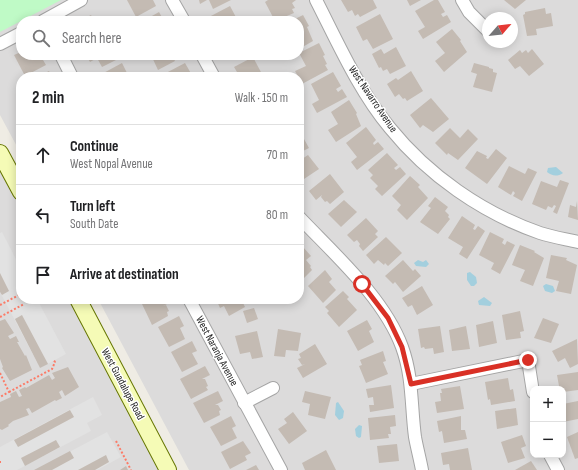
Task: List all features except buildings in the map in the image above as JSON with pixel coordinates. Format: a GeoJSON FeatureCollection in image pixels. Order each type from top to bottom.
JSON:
{"type":"FeatureCollection","features":[{"type":"Feature","properties":{"kind":"main road"},"geometry":{"type":"LineString","coordinates":[[0,153],[16,183]]}},
{"type":"Feature","properties":{"kind":"main road","name":"West Guadalupe Road"},"geometry":{"type":"LineString","coordinates":[[81,304],[168,470]]}},
{"type":"Feature","properties":{"kind":"street"},"geometry":{"type":"LineString","coordinates":[[52,16],[80,0]]}},
{"type":"Feature","properties":{"kind":"street"},"geometry":{"type":"LineString","coordinates":[[172,0],[181,16]]}},
{"type":"Feature","properties":{"kind":"street","name":"West Navarro Avenue"},"geometry":{"type":"LineString","coordinates":[[316,0],[357,79],[386,122],[432,172],[482,207],[540,233],[578,242]]}},
{"type":"Feature","properties":{"kind":"street"},"geometry":{"type":"LineString","coordinates":[[462,0],[469,12],[482,25]]}},
{"type":"Feature","properties":{"kind":"street"},"geometry":{"type":"LineString","coordinates":[[0,44],[16,36]]}},
{"type":"Feature","properties":{"kind":"street"},"geometry":{"type":"LineString","coordinates":[[63,60],[69,72]]}},
{"type":"Feature","properties":{"kind":"street"},"geometry":{"type":"LineString","coordinates":[[205,60],[211,72]]}},
{"type":"Feature","properties":{"kind":"street"},"geometry":{"type":"LineString","coordinates":[[304,222],[362,284],[388,318],[402,347],[411,384],[415,437],[422,470]]}},
{"type":"Feature","properties":{"kind":"street","name":"West Naranja Avenue"},"geometry":{"type":"LineString","coordinates":[[192,304],[281,470]]}},
{"type":"Feature","properties":{"kind":"street"},"geometry":{"type":"LineString","coordinates":[[411,384],[528,360],[532,386]]}},
{"type":"Feature","properties":{"kind":"street"},"geometry":{"type":"LineString","coordinates":[[244,403],[273,388]]}},
{"type":"Feature","properties":{"kind":"street"},"geometry":{"type":"LineString","coordinates":[[552,458],[558,470]]}},
{"type":"Feature","properties":{"kind":"path"},"geometry":{"type":"LineString","coordinates":[[0,305],[16,297]]}},
{"type":"Feature","properties":{"kind":"path"},"geometry":{"type":"LineString","coordinates":[[0,318],[24,304]]}},
{"type":"Feature","properties":{"kind":"path"},"geometry":{"type":"LineString","coordinates":[[0,397],[52,369],[54,362],[53,359]]}},
{"type":"Feature","properties":{"kind":"path"},"geometry":{"type":"LineString","coordinates":[[0,373],[9,392]]}},
{"type":"Feature","properties":{"kind":"path"},"geometry":{"type":"LineString","coordinates":[[116,441],[131,470]]}},
{"type":"Feature","properties":{"kind":"shaded area"},"geometry":{"type":"Polygon","coordinates":[[[0,0],[578,0],[578,470],[189,470],[101,304],[304,304],[304,72],[16,72],[16,145],[0,115],[0,0]]]}},
{"type":"Feature","properties":{"kind":"shaded area"},"geometry":{"type":"Polygon","coordinates":[[[0,153],[16,183],[16,304],[81,304],[168,470],[0,470],[0,153]]]}},
{"type":"Feature","properties":{"kind":"shaded area"},"geometry":{"type":"Polygon","coordinates":[[[2,232],[16,259],[16,304],[40,304],[66,354],[40,368],[0,292],[0,233],[2,232]]]}},
{"type":"Feature","properties":{"kind":"shaded area"},"geometry":{"type":"Polygon","coordinates":[[[93,397],[102,415],[87,423],[91,431],[17,470],[0,470],[0,447],[93,397]]]}},
{"type":"Feature","properties":{"kind":"shaded area"},"geometry":{"type":"Polygon","coordinates":[[[107,432],[121,457],[97,470],[35,470],[107,432]]]}},
{"type":"Feature","properties":{"kind":"green space"},"geometry":{"type":"Polygon","coordinates":[[[0,0],[61,0],[30,16],[16,16],[16,24],[0,32],[0,0]]]}},
{"type":"Feature","properties":{"kind":"water"},"geometry":{"type":"Polygon","coordinates":[[[556,167],[563,173],[555,176],[547,172],[548,168],[556,167]]]}},
{"type":"Feature","properties":{"kind":"water"},"geometry":{"type":"Polygon","coordinates":[[[418,260],[423,262],[426,260],[429,264],[426,267],[416,266],[414,263],[418,260]]]}},
{"type":"Feature","properties":{"kind":"water"},"geometry":{"type":"Polygon","coordinates":[[[470,272],[476,277],[477,283],[474,286],[471,286],[467,280],[467,273],[470,272]]]}},
{"type":"Feature","properties":{"kind":"water"},"geometry":{"type":"Polygon","coordinates":[[[546,284],[553,286],[555,291],[552,293],[545,291],[543,286],[546,284]]]}},
{"type":"Feature","properties":{"kind":"water"},"geometry":{"type":"Polygon","coordinates":[[[484,297],[492,303],[490,306],[479,305],[478,301],[484,297]]]}},
{"type":"Feature","properties":{"kind":"water"},"geometry":{"type":"Polygon","coordinates":[[[338,402],[344,411],[343,418],[339,420],[335,415],[336,403],[338,402]]]}},
{"type":"Feature","properties":{"kind":"water"},"geometry":{"type":"Polygon","coordinates":[[[359,425],[362,426],[361,437],[359,438],[356,436],[355,429],[359,425]]]}},
{"type":"Feature","properties":{"kind":"route"},"geometry":{"type":"LineString","coordinates":[[362,284],[388,318],[402,347],[411,384],[528,360]]}}]}
